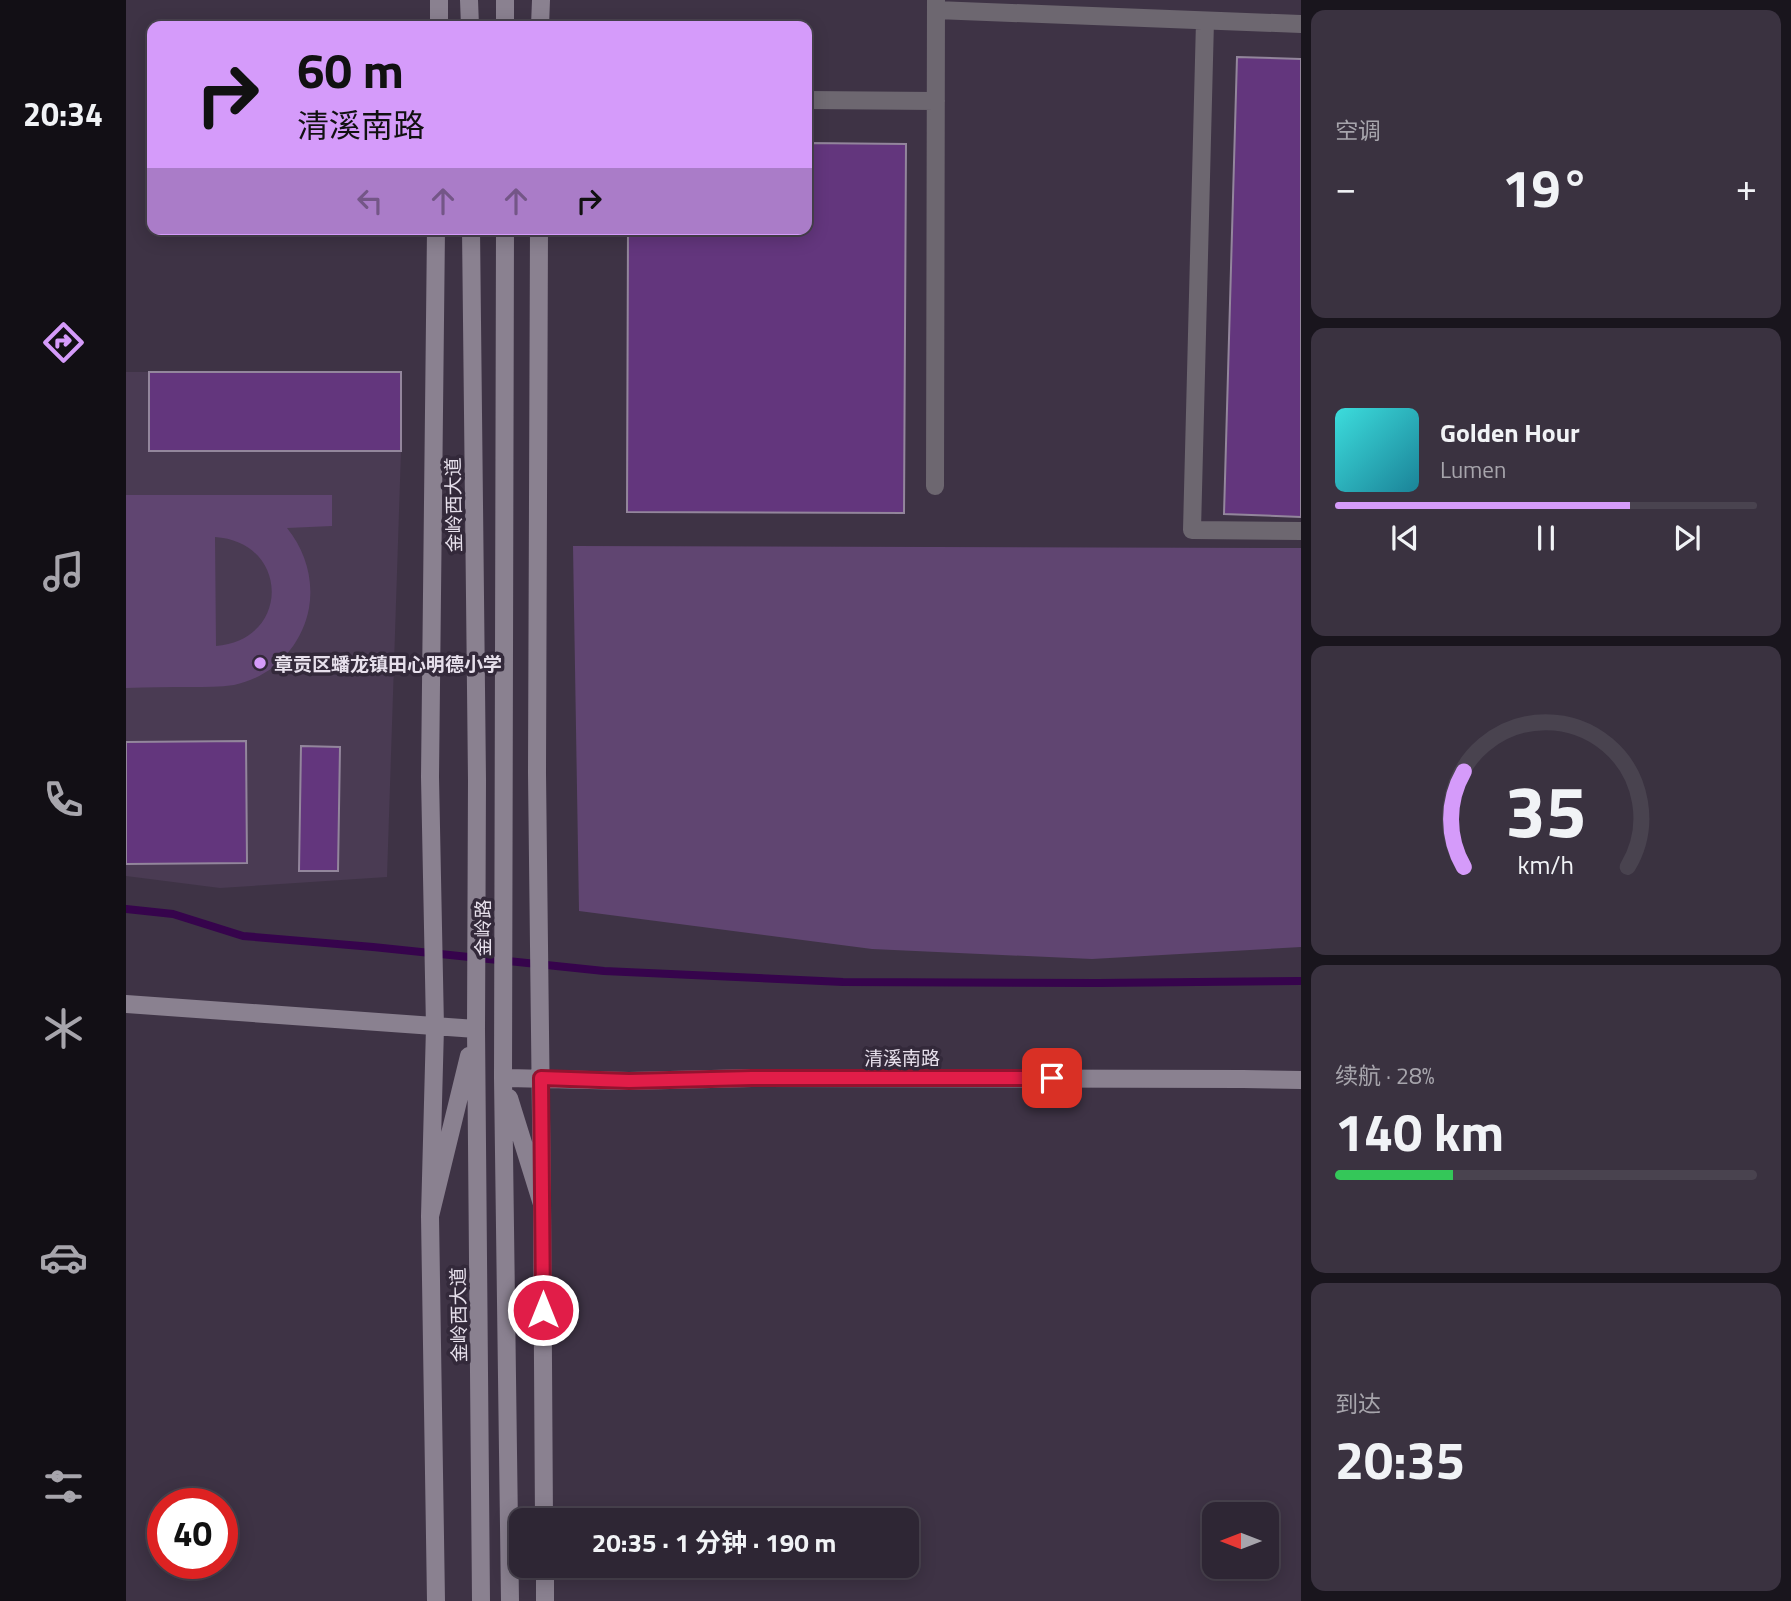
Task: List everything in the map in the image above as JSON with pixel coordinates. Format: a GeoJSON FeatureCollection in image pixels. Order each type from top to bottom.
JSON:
{"type":"FeatureCollection","features":[{"type":"Feature","properties":{"kind":"street"},"geometry":{"type":"LineString","coordinates":[[439,0],[439,21]]}},
{"type":"Feature","properties":{"kind":"street"},"geometry":{"type":"LineString","coordinates":[[469,0],[470,21]]}},
{"type":"Feature","properties":{"kind":"street"},"geometry":{"type":"LineString","coordinates":[[505,0],[505,21]]}},
{"type":"Feature","properties":{"kind":"street"},"geometry":{"type":"LineString","coordinates":[[541,0],[541,21]]}},
{"type":"Feature","properties":{"kind":"street"},"geometry":{"type":"LineString","coordinates":[[935,486],[936,5],[1301,24]]}},
{"type":"Feature","properties":{"kind":"street"},"geometry":{"type":"LineString","coordinates":[[1205,20],[1192,530],[1301,531]]}},
{"type":"Feature","properties":{"kind":"street"},"geometry":{"type":"LineString","coordinates":[[812,100],[936,101]]}},
{"type":"Feature","properties":{"kind":"street"},"geometry":{"type":"LineString","coordinates":[[436,235],[430,777],[435,1027],[430,1216],[436,1601]]}},
{"type":"Feature","properties":{"kind":"street","name":"金岭西大道"},"geometry":{"type":"LineString","coordinates":[[471,235],[477,780]]}},
{"type":"Feature","properties":{"kind":"street","name":"金岭路"},"geometry":{"type":"LineString","coordinates":[[503,1078],[505,235]]}},
{"type":"Feature","properties":{"kind":"street"},"geometry":{"type":"LineString","coordinates":[[540,235],[537,774],[544,1508]]}},
{"type":"Feature","properties":{"kind":"street","name":"金岭路"},"geometry":{"type":"LineString","coordinates":[[476,1029],[477,780]]}},
{"type":"Feature","properties":{"kind":"street"},"geometry":{"type":"LineString","coordinates":[[126,1004],[476,1029],[430,1216]]}},
{"type":"Feature","properties":{"kind":"street","name":"金岭西大道"},"geometry":{"type":"LineString","coordinates":[[476,1029],[481,1601]]}},
{"type":"Feature","properties":{"kind":"street"},"geometry":{"type":"LineString","coordinates":[[503,1078],[542,1204]]}},
{"type":"Feature","properties":{"kind":"street"},"geometry":{"type":"LineString","coordinates":[[503,1078],[510,1601]]}},
{"type":"Feature","properties":{"kind":"street","name":"清溪南路"},"geometry":{"type":"LineString","coordinates":[[503,1078],[629,1081],[752,1078],[1301,1080]]}},
{"type":"Feature","properties":{"kind":"street"},"geometry":{"type":"LineString","coordinates":[[545,1578],[545,1601]]}},
{"type":"Feature","properties":{"kind":"shaded area","name":"章贡区蟠龙镇田心明德小学"},"geometry":{"type":"Polygon","coordinates":[[[126,372],[401,372],[401,451],[387,877],[220,888],[126,876],[126,372]]]}},
{"type":"Feature","properties":{"kind":"shaded area"},"geometry":{"type":"Polygon","coordinates":[[[126,495],[332,495],[332,526],[287,528],[307,565],[310,597],[300,635],[283,658],[261,675],[234,685],[126,688],[126,495]],[[215,537],[216,646],[241,640],[258,627],[268,610],[272,591],[268,572],[257,555],[240,543],[215,537]]]}},
{"type":"Feature","properties":{"kind":"shaded area"},"geometry":{"type":"Polygon","coordinates":[[[573,546],[1301,548],[1301,947],[1092,959],[872,949],[579,911],[573,546]]]}},
{"type":"Feature","properties":{"kind":"building"},"geometry":{"type":"Polygon","coordinates":[[[1237,57],[1301,59],[1301,517],[1224,514],[1237,57]]]}},
{"type":"Feature","properties":{"kind":"building"},"geometry":{"type":"Polygon","coordinates":[[[812,143],[906,144],[904,513],[627,512],[628,235],[812,235],[812,143]]]}},
{"type":"Feature","properties":{"kind":"building"},"geometry":{"type":"Polygon","coordinates":[[[149,372],[401,372],[401,451],[149,451],[149,372]]]}},
{"type":"Feature","properties":{"kind":"building"},"geometry":{"type":"Polygon","coordinates":[[[246,741],[247,863],[126,864],[126,742],[246,741]]]}},
{"type":"Feature","properties":{"kind":"building"},"geometry":{"type":"Polygon","coordinates":[[[301,746],[340,747],[338,871],[299,871],[301,746]]]}},
{"type":"Feature","properties":{"kind":"waterway"},"geometry":{"type":"LineString","coordinates":[[126,909],[173,914],[243,936],[604,971],[843,982],[1301,981]]}},
{"type":"Feature","properties":{"kind":"place","name":"章贡区蟠龙镇田心明德小学"},"geometry":{"type":"Point","coordinates":[260,663]}},
{"type":"Feature","properties":{"kind":"route"},"geometry":{"type":"LineString","coordinates":[[543,1310],[541,1078],[629,1081],[752,1078],[1052,1078]]}}]}
